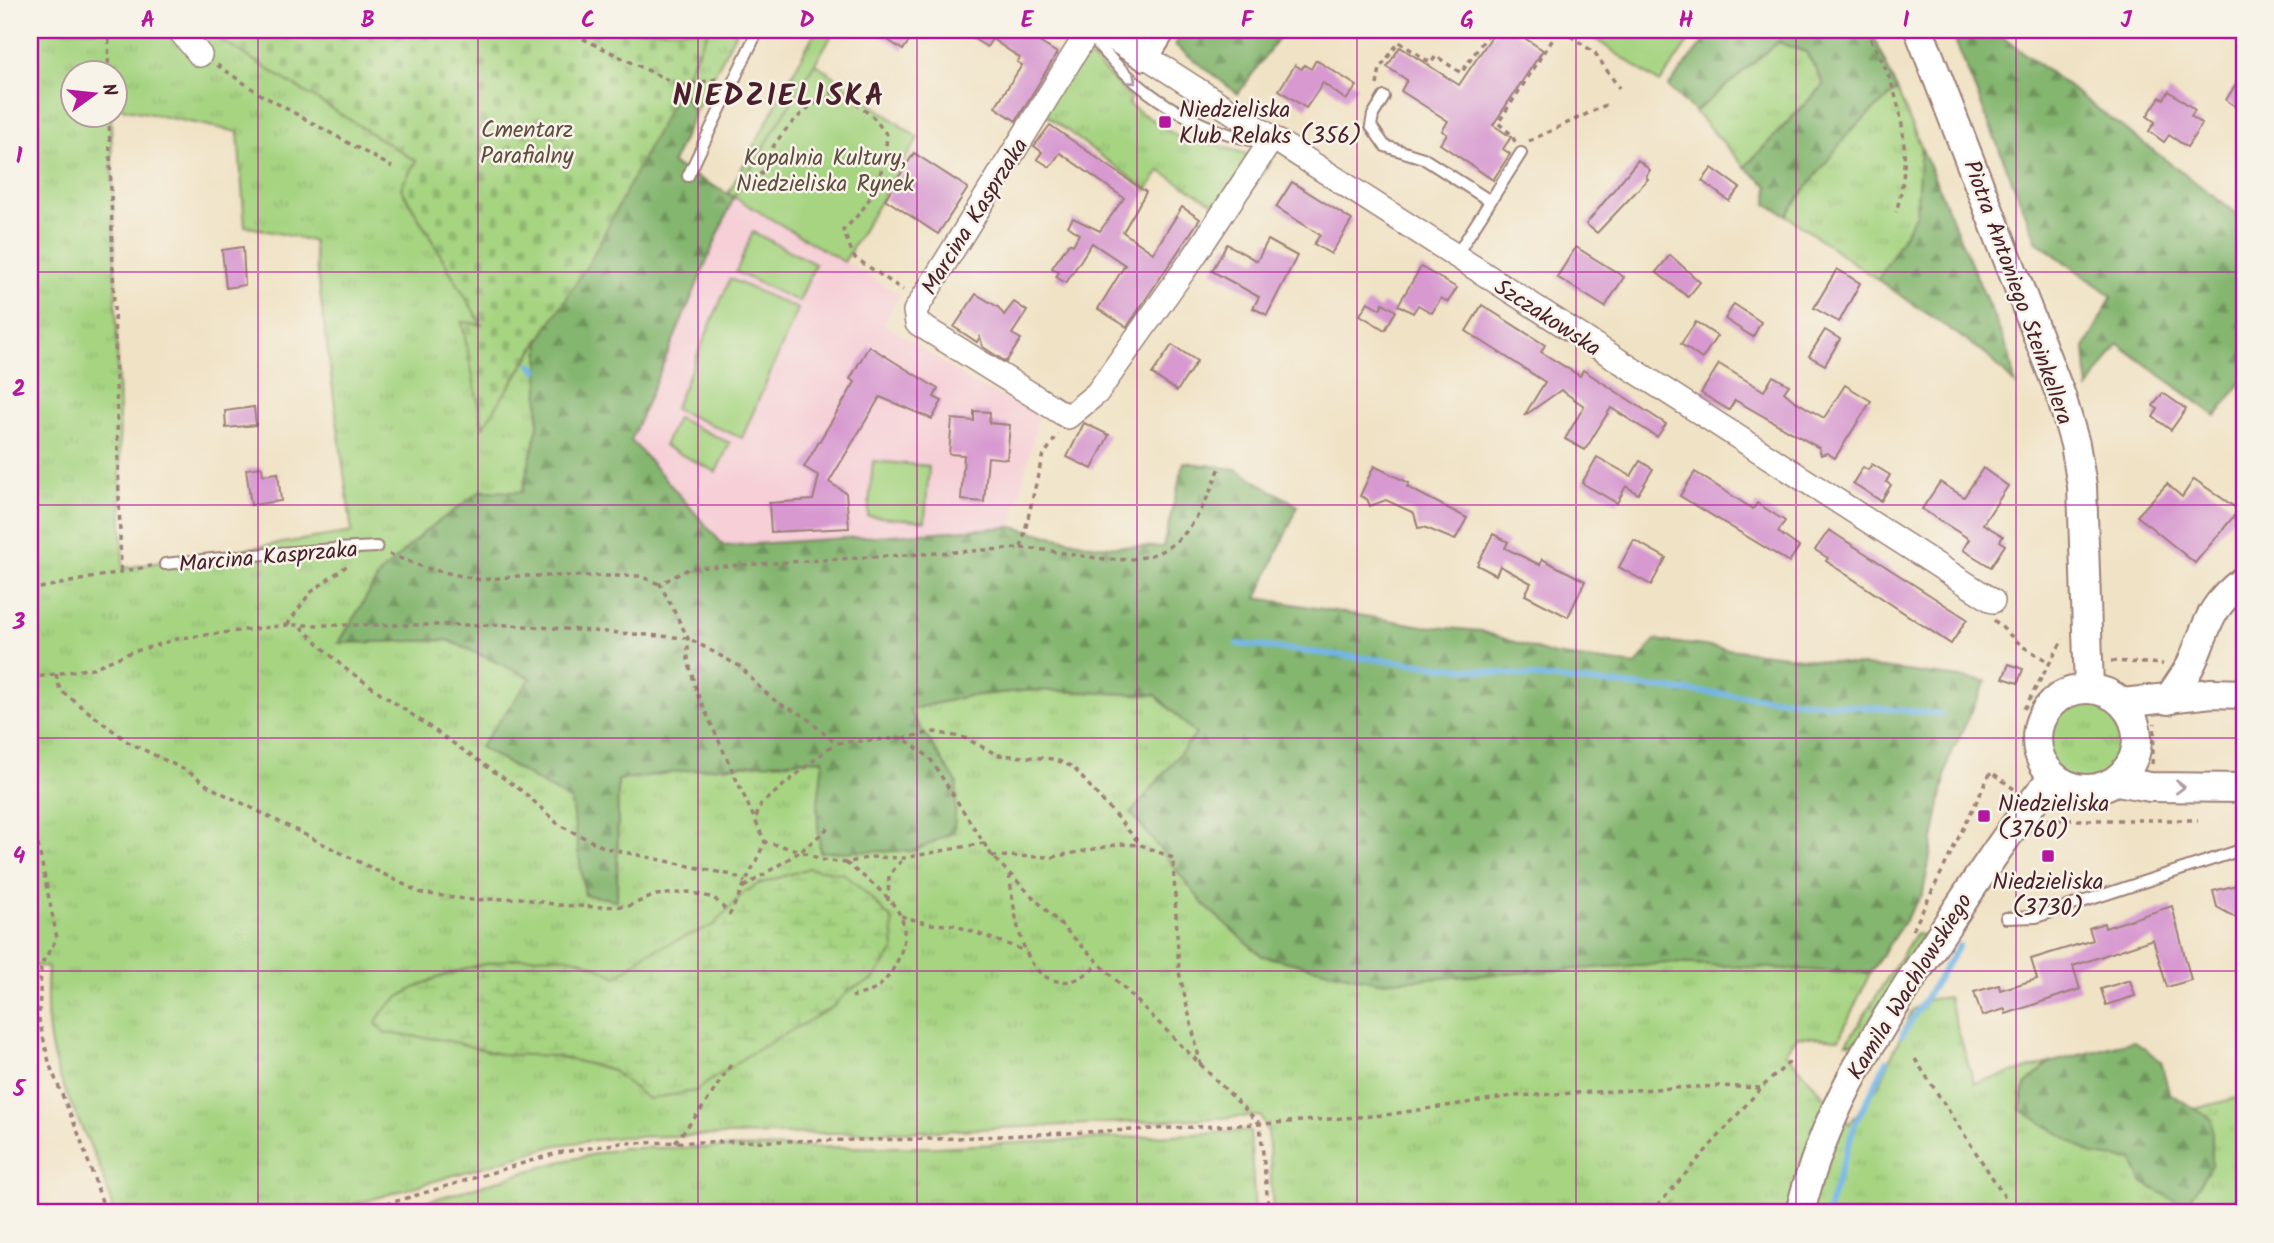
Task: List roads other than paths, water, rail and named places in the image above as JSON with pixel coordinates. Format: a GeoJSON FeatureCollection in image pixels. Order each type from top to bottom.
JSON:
{"type":"FeatureCollection","features":[{"type":"Feature","properties":{"kind":"street"},"geometry":{"type":"LineString","coordinates":[[179,30],[200,55]]}},
{"type":"Feature","properties":{"kind":"street","name":"Szczakowska"},"geometry":{"type":"LineString","coordinates":[[1092,30],[1145,56],[1276,144],[1993,601]]}},
{"type":"Feature","properties":{"kind":"street","name":"Marcina Kasprzaka"},"geometry":{"type":"LineString","coordinates":[[1092,30],[915,312],[917,323],[1068,417],[1097,393],[1276,144]]}},
{"type":"Feature","properties":{"kind":"street"},"geometry":{"type":"LineString","coordinates":[[1145,56],[1161,30]]}},
{"type":"Feature","properties":{"kind":"street","name":"Piotra Antoniego Steinkellera"},"geometry":{"type":"LineString","coordinates":[[1919,30],[2057,385],[2075,444],[2082,486],[2089,688]]}},
{"type":"Feature","properties":{"kind":"street"},"geometry":{"type":"LineString","coordinates":[[2163,700],[2190,666],[2210,615],[2218,602],[2244,580]]}},
{"type":"Feature","properties":{"kind":"street"},"geometry":{"type":"LineString","coordinates":[[2190,666],[2212,693]]}},
{"type":"Feature","properties":{"kind":"street"},"geometry":{"type":"LineString","coordinates":[[2117,781],[2132,763],[2138,744],[2135,723],[2123,703],[2108,693],[2089,688],[2062,696],[2050,705],[2041,721],[2038,749],[2041,762],[2052,778],[2064,786],[2090,789],[2117,781],[2150,786],[2244,788]]}},
{"type":"Feature","properties":{"kind":"street"},"geometry":{"type":"LineString","coordinates":[[2123,703],[2212,693],[2244,694]]}},
{"type":"Feature","properties":{"kind":"street","name":"Kamila Wachlowskiego"},"geometry":{"type":"LineString","coordinates":[[1800,1213],[1828,1125],[1865,1051],[1979,875],[2052,778]]}},
{"type":"Feature","properties":{"kind":"lane"},"geometry":{"type":"LineString","coordinates":[[688,176],[758,30]]}},
{"type":"Feature","properties":{"kind":"lane"},"geometry":{"type":"LineString","coordinates":[[1092,30],[1128,78],[1193,122],[1216,132],[1276,144]]}},
{"type":"Feature","properties":{"kind":"lane"},"geometry":{"type":"LineString","coordinates":[[1384,97],[1373,114],[1371,126],[1385,146],[1423,158],[1490,201]]}},
{"type":"Feature","properties":{"kind":"lane"},"geometry":{"type":"LineString","coordinates":[[1455,257],[1521,149]]}},
{"type":"Feature","properties":{"kind":"lane","name":"Marcina Kasprzaka"},"geometry":{"type":"LineString","coordinates":[[165,564],[286,550],[313,552],[377,547]]}},
{"type":"Feature","properties":{"kind":"lane"},"geometry":{"type":"LineString","coordinates":[[2006,918],[2036,917],[2244,849]]}},
{"type":"Feature","properties":{"kind":"waterway"},"geometry":{"type":"LineString","coordinates":[[531,365],[537,370]]}},
{"type":"Feature","properties":{"kind":"waterway"},"geometry":{"type":"LineString","coordinates":[[1238,644],[1546,678],[1942,714]]}},
{"type":"Feature","properties":{"kind":"waterway"},"geometry":{"type":"LineString","coordinates":[[1902,1035],[1959,946]]}},
{"type":"Feature","properties":{"kind":"waterway"},"geometry":{"type":"LineString","coordinates":[[1827,1213],[1855,1124],[1887,1061]]}},
{"type":"Feature","properties":{"kind":"place","name":"Niedzieliska Klub Relaks (356)"},"geometry":{"type":"Point","coordinates":[1165,122]}},
{"type":"Feature","properties":{"kind":"place","name":"Niedzieliska (3760)"},"geometry":{"type":"Point","coordinates":[1984,816]}},
{"type":"Feature","properties":{"kind":"place","name":"Niedzieliska (3730)"},"geometry":{"type":"Point","coordinates":[2048,856]}},
{"type":"Feature","properties":{"kind":"district","name":"NIEDZIELISKA"},"geometry":{"type":"Point","coordinates":[779,95]}},
{"type":"Feature","properties":{"kind":"park label","name":"Cmentarz Parafialny"},"geometry":{"type":"Point","coordinates":[527,142]}},
{"type":"Feature","properties":{"kind":"park label","name":"Kopalnia Kultury, Niedzieliska Rynek"},"geometry":{"type":"Point","coordinates":[825,170]}}]}
